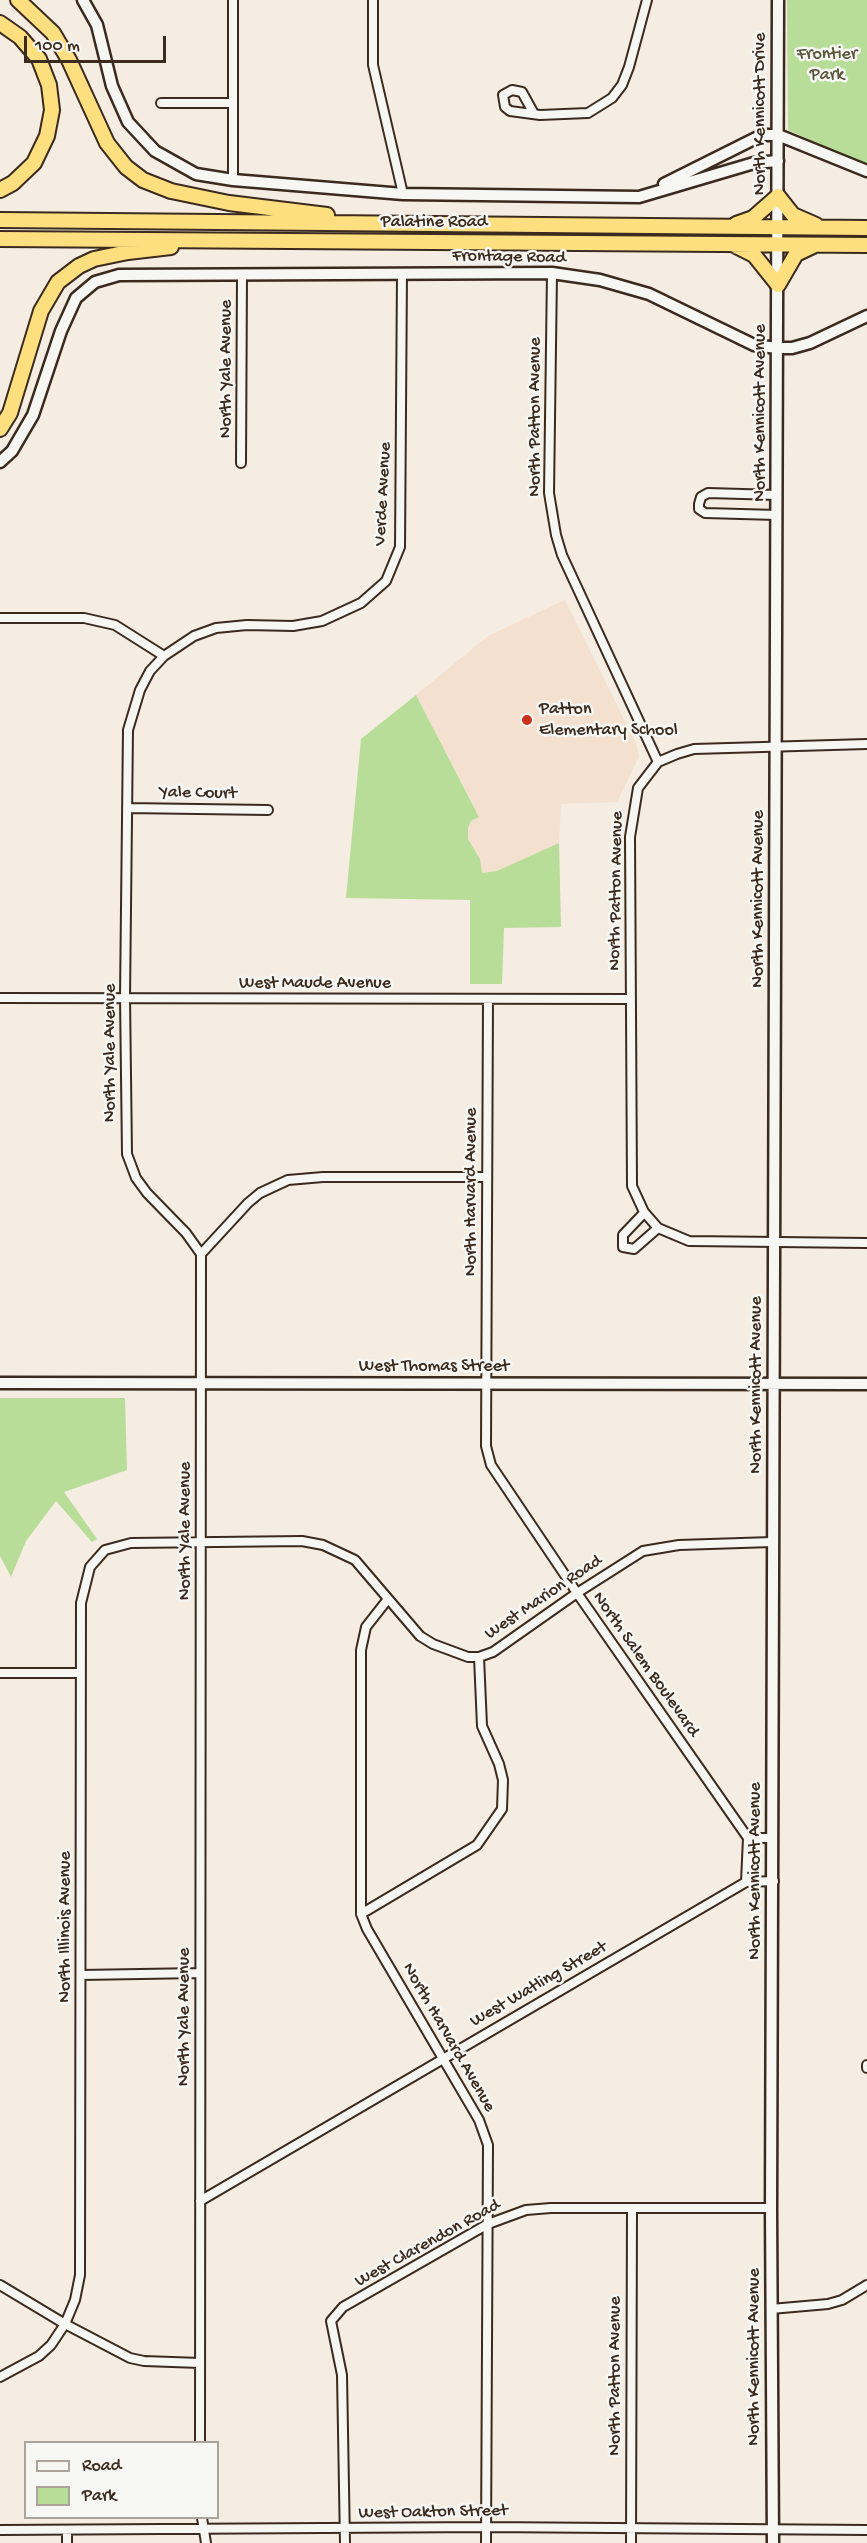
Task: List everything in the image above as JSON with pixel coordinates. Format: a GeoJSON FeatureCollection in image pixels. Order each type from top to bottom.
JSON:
{"type":"FeatureCollection","features":[{"type":"Feature","properties":{"kind":"highway"},"geometry":{"type":"LineString","coordinates":[[18,0],[53,33],[69,60],[107,143],[126,167],[143,180],[171,191],[229,202],[398,223]]}},
{"type":"Feature","properties":{"kind":"highway"},"geometry":{"type":"LineString","coordinates":[[0,23],[20,37],[39,59],[49,85],[52,110],[47,136],[34,164],[13,183],[0,190]]}},
{"type":"Feature","properties":{"kind":"highway"},"geometry":{"type":"LineString","coordinates":[[727,227],[753,218],[778,196],[793,215],[823,228]]}},
{"type":"Feature","properties":{"kind":"highway","name":"Palatine Road"},"geometry":{"type":"LineString","coordinates":[[0,220],[867,228]]}},
{"type":"Feature","properties":{"kind":"highway","name":"Palatine Road"},"geometry":{"type":"LineString","coordinates":[[0,239],[867,245]]}},
{"type":"Feature","properties":{"kind":"highway"},"geometry":{"type":"LineString","coordinates":[[0,429],[10,413],[41,311],[58,282],[79,266],[94,260],[157,248],[307,247],[400,241]]}},
{"type":"Feature","properties":{"kind":"highway"},"geometry":{"type":"LineString","coordinates":[[729,243],[754,255],[778,285],[795,254],[819,244]]}},
{"type":"Feature","properties":{"kind":"street"},"geometry":{"type":"LineString","coordinates":[[83,0],[97,25],[114,93],[128,122],[155,151],[183,168],[203,175],[233,180],[403,194],[553,198],[639,197],[754,163],[778,161]]}},
{"type":"Feature","properties":{"kind":"street"},"geometry":{"type":"LineString","coordinates":[[233,0],[231,103],[233,180]]}},
{"type":"Feature","properties":{"kind":"street"},"geometry":{"type":"LineString","coordinates":[[374,0],[373,65],[403,194]]}},
{"type":"Feature","properties":{"kind":"street"},"geometry":{"type":"LineString","coordinates":[[533,112],[540,115],[575,116],[600,108],[612,98],[622,85],[629,67],[647,0]]}},
{"type":"Feature","properties":{"kind":"street","name":"North Kennicott Drive"},"geometry":{"type":"LineString","coordinates":[[778,0],[778,228]]}},
{"type":"Feature","properties":{"kind":"street"},"geometry":{"type":"LineString","coordinates":[[161,103],[231,103]]}},
{"type":"Feature","properties":{"kind":"street"},"geometry":{"type":"LineString","coordinates":[[626,196],[660,186],[688,174],[755,138],[778,135],[867,171]]}},
{"type":"Feature","properties":{"kind":"street","name":"North Kennicott Avenue"},"geometry":{"type":"LineString","coordinates":[[773,2543],[772,1542],[778,228]]}},
{"type":"Feature","properties":{"kind":"street","name":"Verde Avenue"},"geometry":{"type":"LineString","coordinates":[[164,656],[194,636],[216,628],[248,625],[293,626],[322,621],[361,603],[386,581],[400,547],[402,273]]}},
{"type":"Feature","properties":{"kind":"street","name":"Frontage Road"},"geometry":{"type":"LineString","coordinates":[[0,462],[12,451],[33,415],[60,331],[76,298],[95,282],[119,275],[552,273],[600,280],[649,294],[754,345],[777,348],[792,348],[810,343],[867,316]]}},
{"type":"Feature","properties":{"kind":"street","name":"North Patton Avenue"},"geometry":{"type":"LineString","coordinates":[[552,273],[549,493],[556,535],[562,555],[658,762],[638,788],[631,826],[632,1186],[644,1213],[658,1228],[689,1241],[867,1243]]}},
{"type":"Feature","properties":{"kind":"street","name":"North Yale Avenue"},"geometry":{"type":"LineString","coordinates":[[241,463],[242,276]]}},
{"type":"Feature","properties":{"kind":"street"},"geometry":{"type":"LineString","coordinates":[[777,495],[708,493],[701,497],[699,504],[699,509],[705,513],[777,515]]}},
{"type":"Feature","properties":{"kind":"street"},"geometry":{"type":"LineString","coordinates":[[0,618],[84,618],[115,625],[164,656]]}},
{"type":"Feature","properties":{"kind":"street","name":"North Yale Avenue"},"geometry":{"type":"LineString","coordinates":[[164,656],[150,671],[140,690],[128,730],[125,997],[127,1154],[136,1178],[147,1193],[186,1233],[201,1254],[200,2441]]}},
{"type":"Feature","properties":{"kind":"street"},"geometry":{"type":"LineString","coordinates":[[658,762],[694,749],[867,744]]}},
{"type":"Feature","properties":{"kind":"street","name":"Yale Court"},"geometry":{"type":"LineString","coordinates":[[127,808],[268,810]]}},
{"type":"Feature","properties":{"kind":"street","name":"West Maude Avenue"},"geometry":{"type":"LineString","coordinates":[[0,998],[631,999]]}},
{"type":"Feature","properties":{"kind":"street","name":"North Harvard Avenue"},"geometry":{"type":"LineString","coordinates":[[487,1383],[488,1000]]}},
{"type":"Feature","properties":{"kind":"street"},"geometry":{"type":"LineString","coordinates":[[201,1254],[248,1203],[260,1193],[288,1180],[323,1177],[486,1177]]}},
{"type":"Feature","properties":{"kind":"street"},"geometry":{"type":"LineString","coordinates":[[644,1213],[623,1234],[623,1246],[633,1249],[658,1228]]}},
{"type":"Feature","properties":{"kind":"street","name":"West Thomas Street"},"geometry":{"type":"LineString","coordinates":[[0,1383],[867,1384]]}},
{"type":"Feature","properties":{"kind":"street","name":"North Salem Boulevard"},"geometry":{"type":"LineString","coordinates":[[487,1383],[486,1446],[491,1465],[577,1593],[748,1838]]}},
{"type":"Feature","properties":{"kind":"street","name":"West Marion Road"},"geometry":{"type":"LineString","coordinates":[[120,1544],[302,1541],[323,1545],[355,1560],[411,1627],[433,1644],[468,1657],[479,1657],[493,1652],[577,1593],[643,1551],[679,1545],[772,1542]]}},
{"type":"Feature","properties":{"kind":"street","name":"North Illinois Avenue"},"geometry":{"type":"LineString","coordinates":[[65,2324],[75,2300],[80,2275],[81,1595],[90,1567],[105,1550],[120,1544]]}},
{"type":"Feature","properties":{"kind":"street","name":"North Harvard Avenue"},"geometry":{"type":"LineString","coordinates":[[388,1599],[366,1627],[361,1650],[361,1914],[367,1929],[485,2132],[488,2145],[486,2543]]}},
{"type":"Feature","properties":{"kind":"street"},"geometry":{"type":"LineString","coordinates":[[361,1914],[477,1845],[502,1809],[504,1788],[499,1764],[482,1726],[479,1657]]}},
{"type":"Feature","properties":{"kind":"street"},"geometry":{"type":"LineString","coordinates":[[0,1673],[80,1673]]}},
{"type":"Feature","properties":{"kind":"street"},"geometry":{"type":"LineString","coordinates":[[746,1882],[748,1838],[773,1838]]}},
{"type":"Feature","properties":{"kind":"street","name":"West Watling Street"},"geometry":{"type":"LineString","coordinates":[[200,2201],[746,1882],[774,1881]]}},
{"type":"Feature","properties":{"kind":"street"},"geometry":{"type":"LineString","coordinates":[[81,1975],[200,1974]]}},
{"type":"Feature","properties":{"kind":"street","name":"West Clarendon Road"},"geometry":{"type":"LineString","coordinates":[[345,2529],[341,2364],[331,2321],[343,2307],[488,2224],[526,2210],[771,2208]]}},
{"type":"Feature","properties":{"kind":"street","name":"North Patton Avenue"},"geometry":{"type":"LineString","coordinates":[[631,2543],[632,2209]]}},
{"type":"Feature","properties":{"kind":"street"},"geometry":{"type":"LineString","coordinates":[[0,2285],[65,2324],[130,2358],[144,2361],[200,2363]]}},
{"type":"Feature","properties":{"kind":"street"},"geometry":{"type":"LineString","coordinates":[[771,2309],[828,2304],[842,2300],[867,2285]]}},
{"type":"Feature","properties":{"kind":"street"},"geometry":{"type":"LineString","coordinates":[[0,2377],[39,2356],[51,2346],[65,2324]]}},
{"type":"Feature","properties":{"kind":"street"},"geometry":{"type":"LineString","coordinates":[[202,2519],[206,2543]]}},
{"type":"Feature","properties":{"kind":"street","name":"West Oakton Street"},"geometry":{"type":"LineString","coordinates":[[0,2530],[486,2527],[867,2530]]}},
{"type":"Feature","properties":{"kind":"street"},"geometry":{"type":"LineString","coordinates":[[345,2529],[345,2543]]}},
{"type":"Feature","properties":{"kind":"street"},"geometry":{"type":"LineString","coordinates":[[67,2530],[67,2543]]}},
{"type":"Feature","properties":{"kind":"shaded area","name":"Patton Elementary School"},"geometry":{"type":"Polygon","coordinates":[[[565,600],[637,746],[639,757],[617,802],[561,804],[559,843],[497,871],[482,873],[480,859],[468,839],[468,828],[471,821],[479,816],[416,695],[488,636],[565,600]]]}},
{"type":"Feature","properties":{"kind":"green space","name":"Frontier Park"},"geometry":{"type":"Polygon","coordinates":[[[787,0],[867,0],[867,166],[788,130],[787,0]]]}},
{"type":"Feature","properties":{"kind":"green space"},"geometry":{"type":"Polygon","coordinates":[[[416,695],[479,817],[471,821],[468,828],[468,839],[480,859],[482,873],[497,871],[559,843],[561,927],[504,928],[502,984],[470,984],[470,900],[346,898],[361,739],[416,695]]]}},
{"type":"Feature","properties":{"kind":"green space"},"geometry":{"type":"Polygon","coordinates":[[[0,1398],[125,1398],[127,1470],[64,1492],[97,1539],[92,1542],[56,1501],[26,1541],[11,1577],[0,1556],[0,1398]]]}},
{"type":"Feature","properties":{"kind":"place","name":"Patton Elementary School"},"geometry":{"type":"Point","coordinates":[527,720]}}]}
